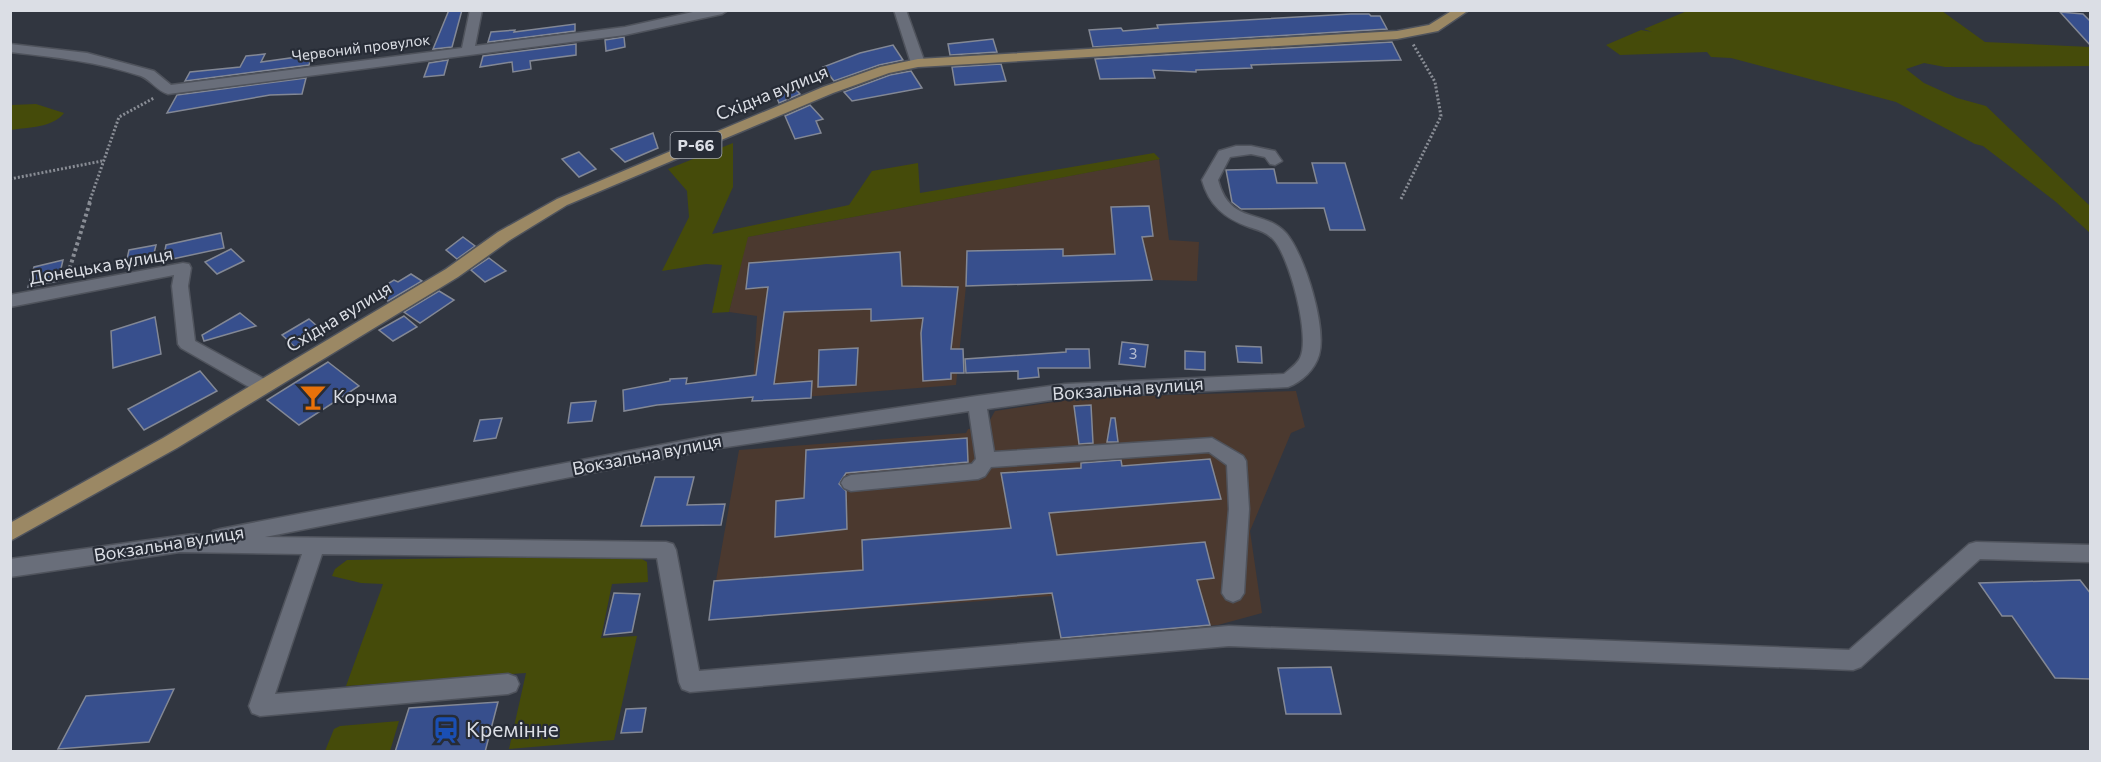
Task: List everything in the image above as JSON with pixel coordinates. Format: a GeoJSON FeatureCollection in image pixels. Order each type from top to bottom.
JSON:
{"type":"FeatureCollection","features":[{"type":"Feature","properties":{"kind":"main road","name":"Східна вулиця"},"geometry":{"type":"LineString","coordinates":[[10,533],[170,443],[452,273],[504,237],[562,202],[828,90],[885,70],[918,63],[1406,34],[1433,28],[1463,10]]}},
{"type":"Feature","properties":{"kind":"street"},"geometry":{"type":"LineString","coordinates":[[468,51],[476,10]]}},
{"type":"Feature","properties":{"kind":"street","name":"Червоний провулок"},"geometry":{"type":"LineString","coordinates":[[168,90],[625,32],[722,10]]}},
{"type":"Feature","properties":{"kind":"street"},"geometry":{"type":"LineString","coordinates":[[900,10],[918,63]]}},
{"type":"Feature","properties":{"kind":"street"},"geometry":{"type":"LineString","coordinates":[[10,48],[94,59],[149,74],[168,90]]}},
{"type":"Feature","properties":{"kind":"street","name":"Вокзальна вулиця"},"geometry":{"type":"LineString","coordinates":[[10,568],[181,544],[712,442],[976,403],[1065,391],[1288,380],[1304,367],[1311,354],[1311,337],[1296,261],[1273,230],[1236,218],[1223,206],[1213,195],[1210,180],[1224,153],[1236,150],[1270,154],[1275,161]]}},
{"type":"Feature","properties":{"kind":"street","name":"Донецька вулиця"},"geometry":{"type":"LineString","coordinates":[[10,301],[183,268],[180,286],[187,344],[262,386]]}},
{"type":"Feature","properties":{"kind":"street"},"geometry":{"type":"LineString","coordinates":[[851,483],[978,471],[986,460],[976,403]]}},
{"type":"Feature","properties":{"kind":"street"},"geometry":{"type":"LineString","coordinates":[[986,460],[1212,445],[1236,461],[1239,509],[1233,593]]}},
{"type":"Feature","properties":{"kind":"street"},"geometry":{"type":"LineString","coordinates":[[181,544],[666,550],[690,682],[1229,636],[1853,660],[1976,550],[2091,554]]}},
{"type":"Feature","properties":{"kind":"street"},"geometry":{"type":"LineString","coordinates":[[315,546],[260,706],[508,684]]}},
{"type":"Feature","properties":{"kind":"path"},"geometry":{"type":"LineString","coordinates":[[1401,200],[1441,116],[1435,82],[1406,34]]}},
{"type":"Feature","properties":{"kind":"path"},"geometry":{"type":"LineString","coordinates":[[63,291],[102,161],[118,117],[168,90]]}},
{"type":"Feature","properties":{"kind":"path"},"geometry":{"type":"LineString","coordinates":[[10,179],[102,161]]}},
{"type":"Feature","properties":{"kind":"shaded area"},"geometry":{"type":"Polygon","coordinates":[[[1159,159],[1169,240],[1199,242],[1197,281],[1155,280],[966,286],[956,385],[752,401],[757,316],[729,312],[747,237],[1159,159]]]}},
{"type":"Feature","properties":{"kind":"shaded area"},"geometry":{"type":"Polygon","coordinates":[[[1296,391],[1305,427],[1291,433],[1250,531],[1262,613],[1218,625],[1061,639],[1053,596],[709,620],[739,450],[966,433],[968,429],[986,427],[995,411],[1081,398],[1296,391]]]}},
{"type":"Feature","properties":{"kind":"green space"},"geometry":{"type":"Polygon","coordinates":[[[1687,11],[1942,11],[1985,42],[2090,47],[2090,66],[1945,67],[1924,63],[1906,69],[1924,83],[1957,98],[1986,106],[2090,206],[2090,233],[2056,202],[1983,146],[1975,144],[1896,102],[1731,58],[1711,57],[1707,52],[1620,55],[1606,45],[1641,30],[1652,32],[1644,29],[1687,11]]]}},
{"type":"Feature","properties":{"kind":"green space"},"geometry":{"type":"Polygon","coordinates":[[[36,104],[64,113],[47,124],[11,130],[11,105],[36,104]]]}},
{"type":"Feature","properties":{"kind":"green space"},"geometry":{"type":"Polygon","coordinates":[[[733,143],[733,187],[712,234],[849,205],[872,171],[918,163],[920,193],[1154,153],[1160,159],[748,237],[729,312],[712,313],[722,265],[706,264],[662,271],[689,217],[687,191],[668,169],[733,143]]]}},
{"type":"Feature","properties":{"kind":"green space"},"geometry":{"type":"Polygon","coordinates":[[[635,555],[647,562],[648,582],[612,584],[601,638],[637,636],[614,740],[509,749],[526,673],[346,686],[383,584],[361,583],[332,576],[335,569],[347,560],[635,555]]]}},
{"type":"Feature","properties":{"kind":"green space"},"geometry":{"type":"Polygon","coordinates":[[[399,721],[390,751],[325,751],[334,729],[340,726],[399,721]]]}},
{"type":"Feature","properties":{"kind":"building"},"geometry":{"type":"Polygon","coordinates":[[[449,10],[462,10],[452,47],[433,49],[449,10]]]}},
{"type":"Feature","properties":{"kind":"building"},"geometry":{"type":"Polygon","coordinates":[[[2060,12],[2083,14],[2091,22],[2091,46],[2060,12]]]}},
{"type":"Feature","properties":{"kind":"building"},"geometry":{"type":"Polygon","coordinates":[[[1351,14],[1380,16],[1387,29],[1093,47],[1089,30],[1121,28],[1123,31],[1158,28],[1157,25],[1351,14]]]}},
{"type":"Feature","properties":{"kind":"building"},"geometry":{"type":"Polygon","coordinates":[[[575,24],[575,31],[488,42],[491,32],[515,30],[514,32],[575,24]]]}},
{"type":"Feature","properties":{"kind":"building"},"geometry":{"type":"Polygon","coordinates":[[[624,37],[625,47],[606,51],[605,40],[624,37]]]}},
{"type":"Feature","properties":{"kind":"building"},"geometry":{"type":"Polygon","coordinates":[[[993,39],[997,52],[950,55],[948,44],[993,39]]]}},
{"type":"Feature","properties":{"kind":"building"},"geometry":{"type":"Polygon","coordinates":[[[1392,42],[1401,60],[1251,65],[1252,68],[1196,70],[1196,72],[1153,70],[1155,78],[1100,79],[1095,59],[1392,42]]]}},
{"type":"Feature","properties":{"kind":"building"},"geometry":{"type":"Polygon","coordinates":[[[576,44],[576,55],[530,61],[531,69],[513,72],[512,62],[480,67],[483,56],[576,44]]]}},
{"type":"Feature","properties":{"kind":"building"},"geometry":{"type":"Polygon","coordinates":[[[893,45],[903,60],[879,65],[834,81],[823,67],[860,53],[893,45]]]}},
{"type":"Feature","properties":{"kind":"building"},"geometry":{"type":"Polygon","coordinates":[[[265,54],[261,62],[312,55],[309,65],[185,81],[190,72],[240,67],[246,56],[265,54]]]}},
{"type":"Feature","properties":{"kind":"building"},"geometry":{"type":"Polygon","coordinates":[[[448,60],[444,75],[424,77],[429,63],[448,60]]]}},
{"type":"Feature","properties":{"kind":"building"},"geometry":{"type":"Polygon","coordinates":[[[1001,64],[1006,81],[955,85],[952,67],[1001,64]]]}},
{"type":"Feature","properties":{"kind":"building"},"geometry":{"type":"Polygon","coordinates":[[[911,71],[922,88],[852,101],[844,92],[890,75],[911,71]]]}},
{"type":"Feature","properties":{"kind":"building"},"geometry":{"type":"Polygon","coordinates":[[[306,78],[302,94],[270,95],[167,113],[177,95],[306,78]]]}},
{"type":"Feature","properties":{"kind":"building"},"geometry":{"type":"Polygon","coordinates":[[[792,85],[800,94],[779,103],[774,91],[792,85]]]}},
{"type":"Feature","properties":{"kind":"building"},"geometry":{"type":"Polygon","coordinates":[[[810,105],[823,119],[816,121],[821,133],[795,139],[785,116],[810,105]]]}},
{"type":"Feature","properties":{"kind":"building"},"geometry":{"type":"Polygon","coordinates":[[[653,133],[658,148],[625,162],[611,149],[653,133]]]}},
{"type":"Feature","properties":{"kind":"building"},"geometry":{"type":"Polygon","coordinates":[[[579,152],[596,169],[579,177],[562,159],[579,152]]]}},
{"type":"Feature","properties":{"kind":"building"},"geometry":{"type":"Polygon","coordinates":[[[1312,163],[1345,163],[1365,230],[1330,230],[1324,208],[1241,209],[1232,202],[1226,170],[1274,169],[1277,183],[1317,183],[1312,163]]]}},
{"type":"Feature","properties":{"kind":"building"},"geometry":{"type":"Polygon","coordinates":[[[1149,206],[1153,236],[1142,237],[1152,280],[966,286],[967,251],[1063,249],[1063,256],[1115,254],[1111,207],[1149,206]]]}},
{"type":"Feature","properties":{"kind":"building"},"geometry":{"type":"Polygon","coordinates":[[[221,233],[224,248],[163,261],[166,245],[221,233]]]}},
{"type":"Feature","properties":{"kind":"building"},"geometry":{"type":"Polygon","coordinates":[[[463,237],[475,246],[457,259],[446,250],[463,237]]]}},
{"type":"Feature","properties":{"kind":"building"},"geometry":{"type":"Polygon","coordinates":[[[156,245],[152,262],[125,268],[129,250],[156,245]]]}},
{"type":"Feature","properties":{"kind":"building"},"geometry":{"type":"Polygon","coordinates":[[[231,249],[244,261],[217,274],[205,262],[231,249]]]}},
{"type":"Feature","properties":{"kind":"building"},"geometry":{"type":"Polygon","coordinates":[[[900,252],[902,286],[958,287],[951,349],[963,349],[964,373],[951,373],[951,379],[923,381],[921,333],[923,318],[871,321],[871,309],[784,312],[774,384],[812,381],[811,398],[752,401],[753,397],[657,405],[624,411],[623,390],[670,381],[670,379],[687,378],[686,384],[756,375],[768,287],[746,289],[749,263],[900,252]]]}},
{"type":"Feature","properties":{"kind":"building"},"geometry":{"type":"Polygon","coordinates":[[[489,258],[506,271],[485,282],[471,270],[489,258]]]}},
{"type":"Feature","properties":{"kind":"building"},"geometry":{"type":"Polygon","coordinates":[[[63,260],[58,281],[28,287],[34,267],[63,260]]]}},
{"type":"Feature","properties":{"kind":"building"},"geometry":{"type":"Polygon","coordinates":[[[411,274],[422,281],[388,301],[374,292],[394,280],[398,282],[411,274]]]}},
{"type":"Feature","properties":{"kind":"building"},"geometry":{"type":"Polygon","coordinates":[[[439,291],[454,300],[420,323],[404,312],[439,291]]]}},
{"type":"Feature","properties":{"kind":"building"},"geometry":{"type":"Polygon","coordinates":[[[240,313],[256,326],[204,341],[202,335],[240,313]]]}},
{"type":"Feature","properties":{"kind":"building"},"geometry":{"type":"Polygon","coordinates":[[[404,316],[417,327],[393,341],[379,330],[404,316]]]}},
{"type":"Feature","properties":{"kind":"building"},"geometry":{"type":"Polygon","coordinates":[[[155,317],[161,354],[113,368],[111,331],[155,317]]]}},
{"type":"Feature","properties":{"kind":"building"},"geometry":{"type":"Polygon","coordinates":[[[309,319],[324,332],[296,348],[282,335],[309,319]]]}},
{"type":"Feature","properties":{"kind":"building"},"geometry":{"type":"Polygon","coordinates":[[[1122,342],[1148,345],[1145,367],[1119,364],[1122,342]]]}},
{"type":"Feature","properties":{"kind":"building"},"geometry":{"type":"Polygon","coordinates":[[[1236,346],[1261,347],[1262,363],[1238,362],[1236,346]]]}},
{"type":"Feature","properties":{"kind":"building"},"geometry":{"type":"Polygon","coordinates":[[[858,348],[856,385],[818,387],[819,350],[858,348]]]}},
{"type":"Feature","properties":{"kind":"building"},"geometry":{"type":"Polygon","coordinates":[[[1066,349],[1089,349],[1090,368],[1038,368],[1039,377],[1018,379],[1018,371],[966,373],[965,359],[1066,352],[1066,349]]]}},
{"type":"Feature","properties":{"kind":"building"},"geometry":{"type":"Polygon","coordinates":[[[1185,351],[1205,352],[1205,370],[1185,369],[1185,351]]]}},
{"type":"Feature","properties":{"kind":"building"},"geometry":{"type":"Polygon","coordinates":[[[328,362],[359,386],[299,425],[267,400],[328,362]]]}},
{"type":"Feature","properties":{"kind":"building"},"geometry":{"type":"Polygon","coordinates":[[[200,371],[217,391],[144,430],[128,409],[200,371]]]}},
{"type":"Feature","properties":{"kind":"building"},"geometry":{"type":"Polygon","coordinates":[[[596,401],[592,421],[568,423],[571,403],[596,401]]]}},
{"type":"Feature","properties":{"kind":"building"},"geometry":{"type":"Polygon","coordinates":[[[1091,405],[1093,443],[1079,444],[1074,406],[1091,405]]]}},
{"type":"Feature","properties":{"kind":"building"},"geometry":{"type":"Polygon","coordinates":[[[502,418],[496,438],[474,441],[480,420],[502,418]]]}},
{"type":"Feature","properties":{"kind":"building"},"geometry":{"type":"Polygon","coordinates":[[[1111,418],[1115,418],[1118,442],[1107,442],[1111,418]]]}},
{"type":"Feature","properties":{"kind":"building"},"geometry":{"type":"Polygon","coordinates":[[[967,438],[968,462],[846,473],[839,484],[846,491],[847,529],[775,537],[776,501],[804,498],[806,450],[967,438]]]}},
{"type":"Feature","properties":{"kind":"building"},"geometry":{"type":"Polygon","coordinates":[[[1210,459],[1221,499],[1049,513],[1057,555],[1205,542],[1214,578],[1197,580],[1210,625],[1061,638],[1052,593],[709,620],[714,581],[863,570],[862,540],[1011,528],[1001,473],[1081,468],[1081,463],[1121,460],[1122,466],[1210,459]]]}},
{"type":"Feature","properties":{"kind":"building"},"geometry":{"type":"Polygon","coordinates":[[[655,477],[694,477],[687,505],[725,504],[721,525],[641,526],[655,477]]]}},
{"type":"Feature","properties":{"kind":"building"},"geometry":{"type":"Polygon","coordinates":[[[2080,580],[2091,594],[2091,679],[2055,678],[2012,616],[2002,616],[1979,583],[2080,580]]]}},
{"type":"Feature","properties":{"kind":"building"},"geometry":{"type":"Polygon","coordinates":[[[614,593],[640,594],[632,632],[604,635],[614,593]]]}},
{"type":"Feature","properties":{"kind":"building"},"geometry":{"type":"Polygon","coordinates":[[[1331,667],[1341,714],[1286,714],[1278,668],[1331,667]]]}},
{"type":"Feature","properties":{"kind":"building"},"geometry":{"type":"Polygon","coordinates":[[[174,689],[149,742],[58,749],[86,696],[174,689]]]}},
{"type":"Feature","properties":{"kind":"building","name":"Кремінне"},"geometry":{"type":"Polygon","coordinates":[[[498,702],[485,752],[395,752],[409,708],[498,702]]]}},
{"type":"Feature","properties":{"kind":"building"},"geometry":{"type":"Polygon","coordinates":[[[646,708],[642,732],[621,733],[626,709],[646,708]]]}},
{"type":"Feature","properties":{"kind":"place","name":"Корчма"},"geometry":{"type":"Point","coordinates":[313,397]}},
{"type":"Feature","properties":{"kind":"place","name":"Кремінне"},"geometry":{"type":"Point","coordinates":[446,730]}}]}
